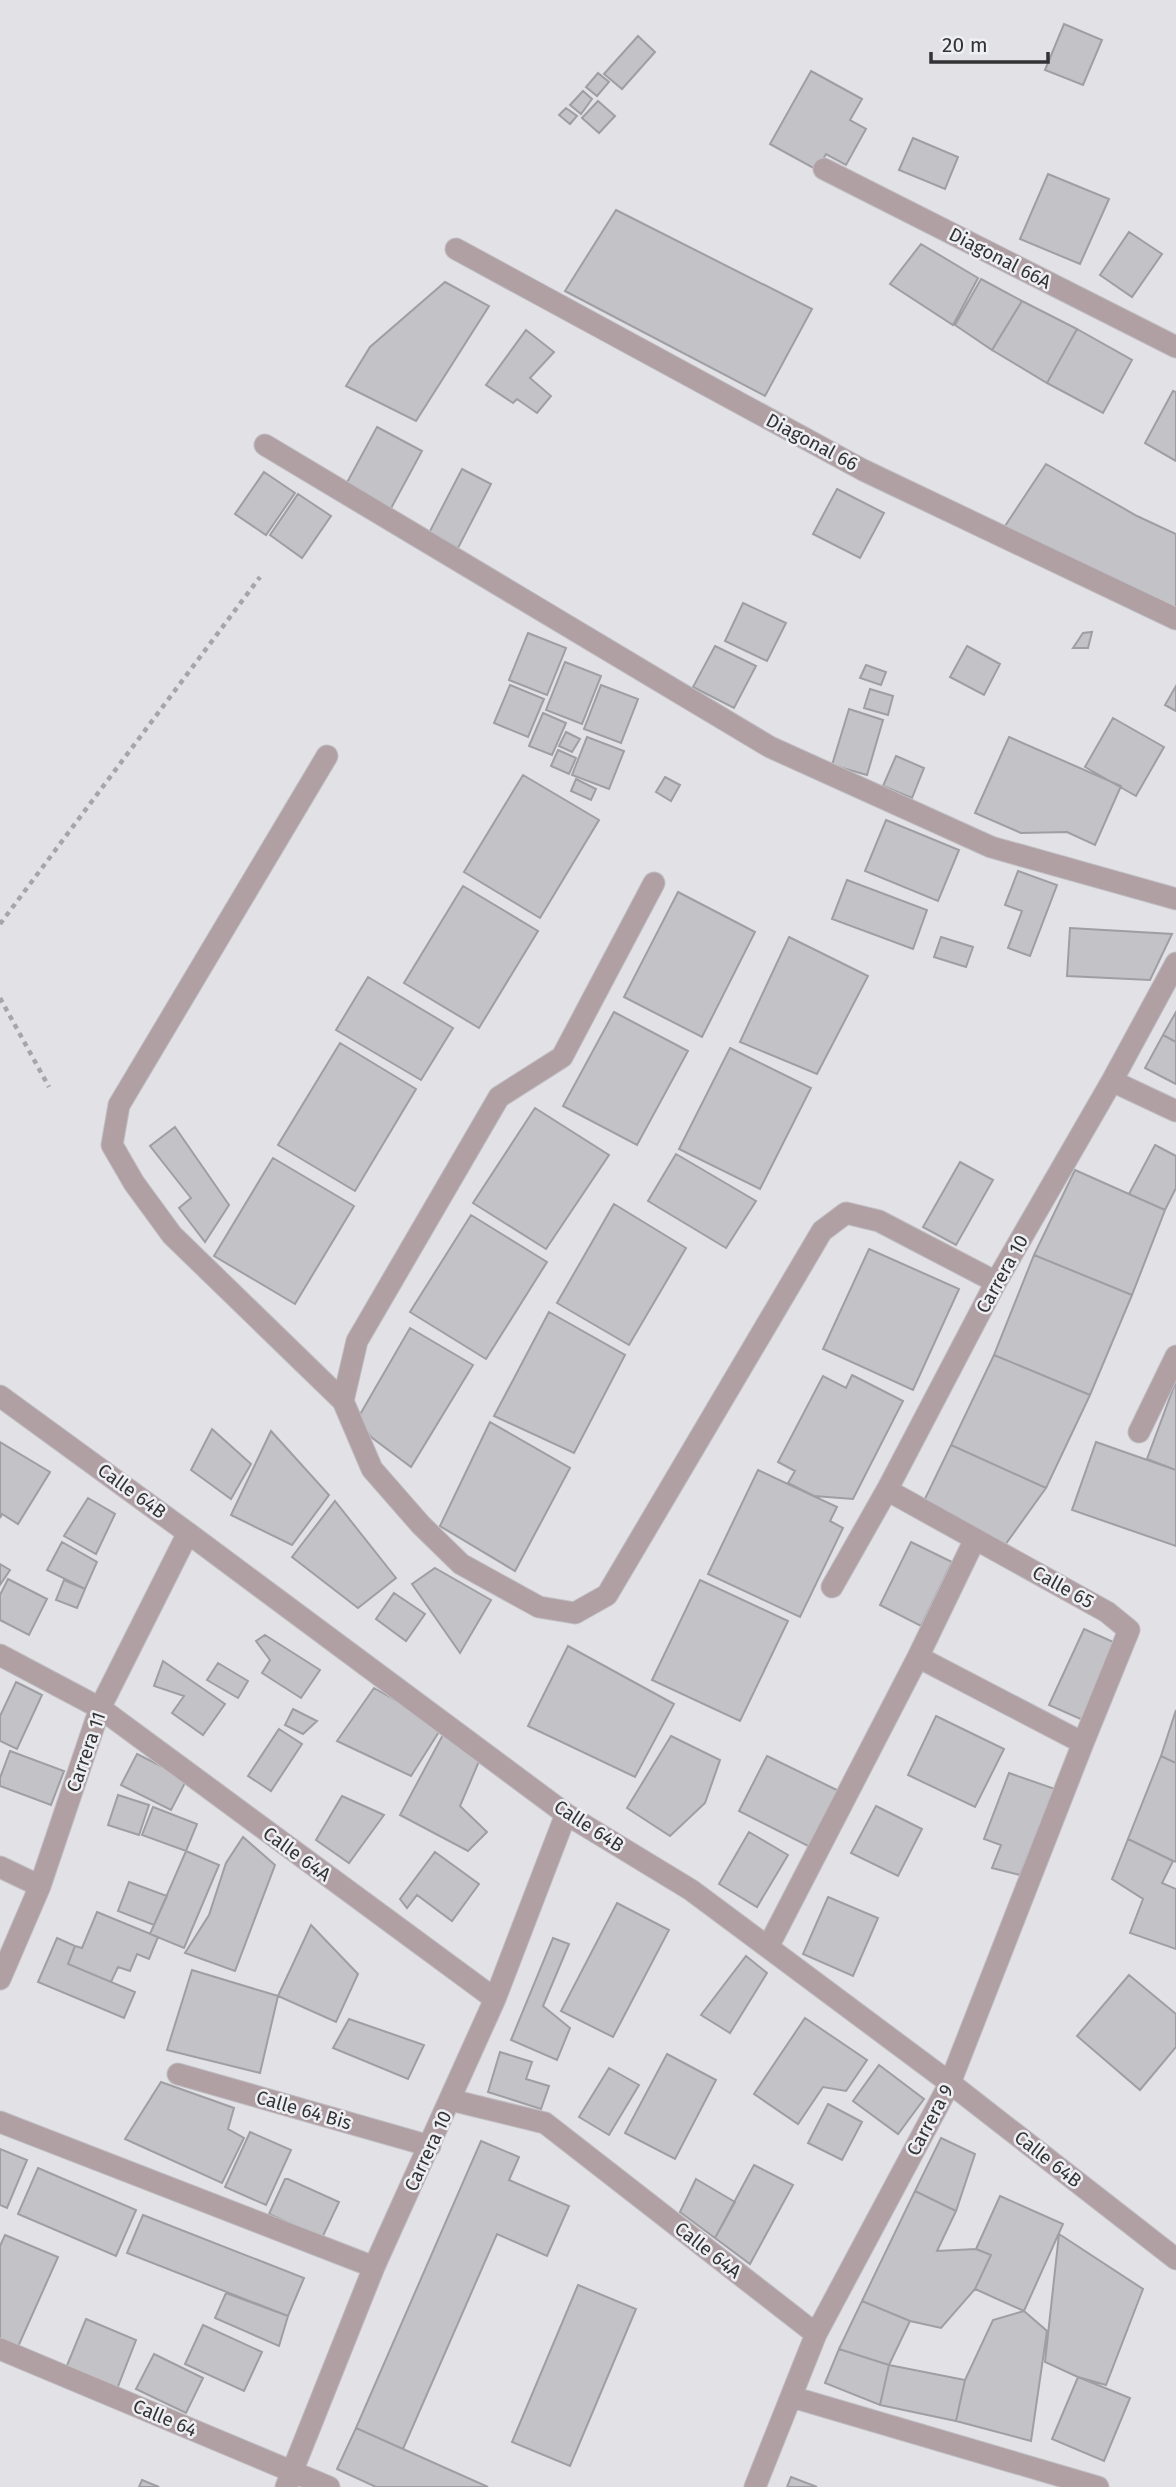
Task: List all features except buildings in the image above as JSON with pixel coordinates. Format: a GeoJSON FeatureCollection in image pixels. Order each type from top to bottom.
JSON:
{"type":"FeatureCollection","features":[{"type":"Feature","properties":{"kind":"street","name":"Diagonal 66A"},"geometry":{"type":"LineString","coordinates":[[824,170],[1176,347]]}},
{"type":"Feature","properties":{"kind":"street","name":"Diagonal 66"},"geometry":{"type":"LineString","coordinates":[[456,249],[863,470],[1176,619]]}},
{"type":"Feature","properties":{"kind":"street"},"geometry":{"type":"LineString","coordinates":[[265,446],[770,747],[991,847],[1176,898]]}},
{"type":"Feature","properties":{"kind":"street"},"geometry":{"type":"LineString","coordinates":[[327,756],[119,1105],[112,1145],[134,1183],[172,1236],[343,1401],[372,1469],[421,1525],[461,1564],[540,1607],[575,1613],[607,1595],[822,1231],[846,1213],[879,1221],[996,1282]]}},
{"type":"Feature","properties":{"kind":"street"},"geometry":{"type":"LineString","coordinates":[[343,1401],[357,1341],[499,1097],[562,1057],[654,883]]}},
{"type":"Feature","properties":{"kind":"street","name":"Carrera 10"},"geometry":{"type":"LineString","coordinates":[[832,1587],[887,1490],[996,1282],[1112,1081],[1176,963]]}},
{"type":"Feature","properties":{"kind":"street"},"geometry":{"type":"LineString","coordinates":[[1112,1081],[1176,1111]]}},
{"type":"Feature","properties":{"kind":"street"},"geometry":{"type":"LineString","coordinates":[[1139,1432],[1176,1356]]}},
{"type":"Feature","properties":{"kind":"street","name":"Calle 64B"},"geometry":{"type":"LineString","coordinates":[[0,1396],[188,1532],[566,1814],[691,1890],[950,2083],[1176,2259]]}},
{"type":"Feature","properties":{"kind":"street","name":"Calle 65"},"geometry":{"type":"LineString","coordinates":[[887,1490],[1107,1612],[1129,1630],[1083,1743]]}},
{"type":"Feature","properties":{"kind":"street","name":"Carrera 11"},"geometry":{"type":"LineString","coordinates":[[0,1979],[40,1886],[100,1708],[188,1532]]}},
{"type":"Feature","properties":{"kind":"street"},"geometry":{"type":"LineString","coordinates":[[768,1947],[918,1657],[975,1539]]}},
{"type":"Feature","properties":{"kind":"street"},"geometry":{"type":"LineString","coordinates":[[0,1655],[100,1708]]}},
{"type":"Feature","properties":{"kind":"street"},"geometry":{"type":"LineString","coordinates":[[918,1657],[1083,1743]]}},
{"type":"Feature","properties":{"kind":"street","name":"Calle 64A"},"geometry":{"type":"LineString","coordinates":[[100,1708],[495,1999]]}},
{"type":"Feature","properties":{"kind":"street","name":"Carrera 9"},"geometry":{"type":"LineString","coordinates":[[755,2487],[816,2334],[950,2083],[1083,1743]]}},
{"type":"Feature","properties":{"kind":"street","name":"Carrera 10"},"geometry":{"type":"LineString","coordinates":[[289,2479],[374,2267],[495,1999],[566,1814]]}},
{"type":"Feature","properties":{"kind":"street"},"geometry":{"type":"LineString","coordinates":[[0,1867],[40,1886]]}},
{"type":"Feature","properties":{"kind":"street","name":"Calle 64 Bis"},"geometry":{"type":"LineString","coordinates":[[178,2074],[430,2146]]}},
{"type":"Feature","properties":{"kind":"street","name":"Calle 64A"},"geometry":{"type":"LineString","coordinates":[[451,2100],[545,2123],[816,2334]]}},
{"type":"Feature","properties":{"kind":"street"},"geometry":{"type":"LineString","coordinates":[[0,2122],[374,2267]]}},
{"type":"Feature","properties":{"kind":"street","name":"Calle 64"},"geometry":{"type":"LineString","coordinates":[[0,2348],[289,2479],[329,2487]]}},
{"type":"Feature","properties":{"kind":"street"},"geometry":{"type":"LineString","coordinates":[[792,2397],[1098,2487]]}},
{"type":"Feature","properties":{"kind":"path"},"geometry":{"type":"LineString","coordinates":[[0,924],[260,577]]}},
{"type":"Feature","properties":{"kind":"path"},"geometry":{"type":"LineString","coordinates":[[0,998],[49,1087]]}}]}
